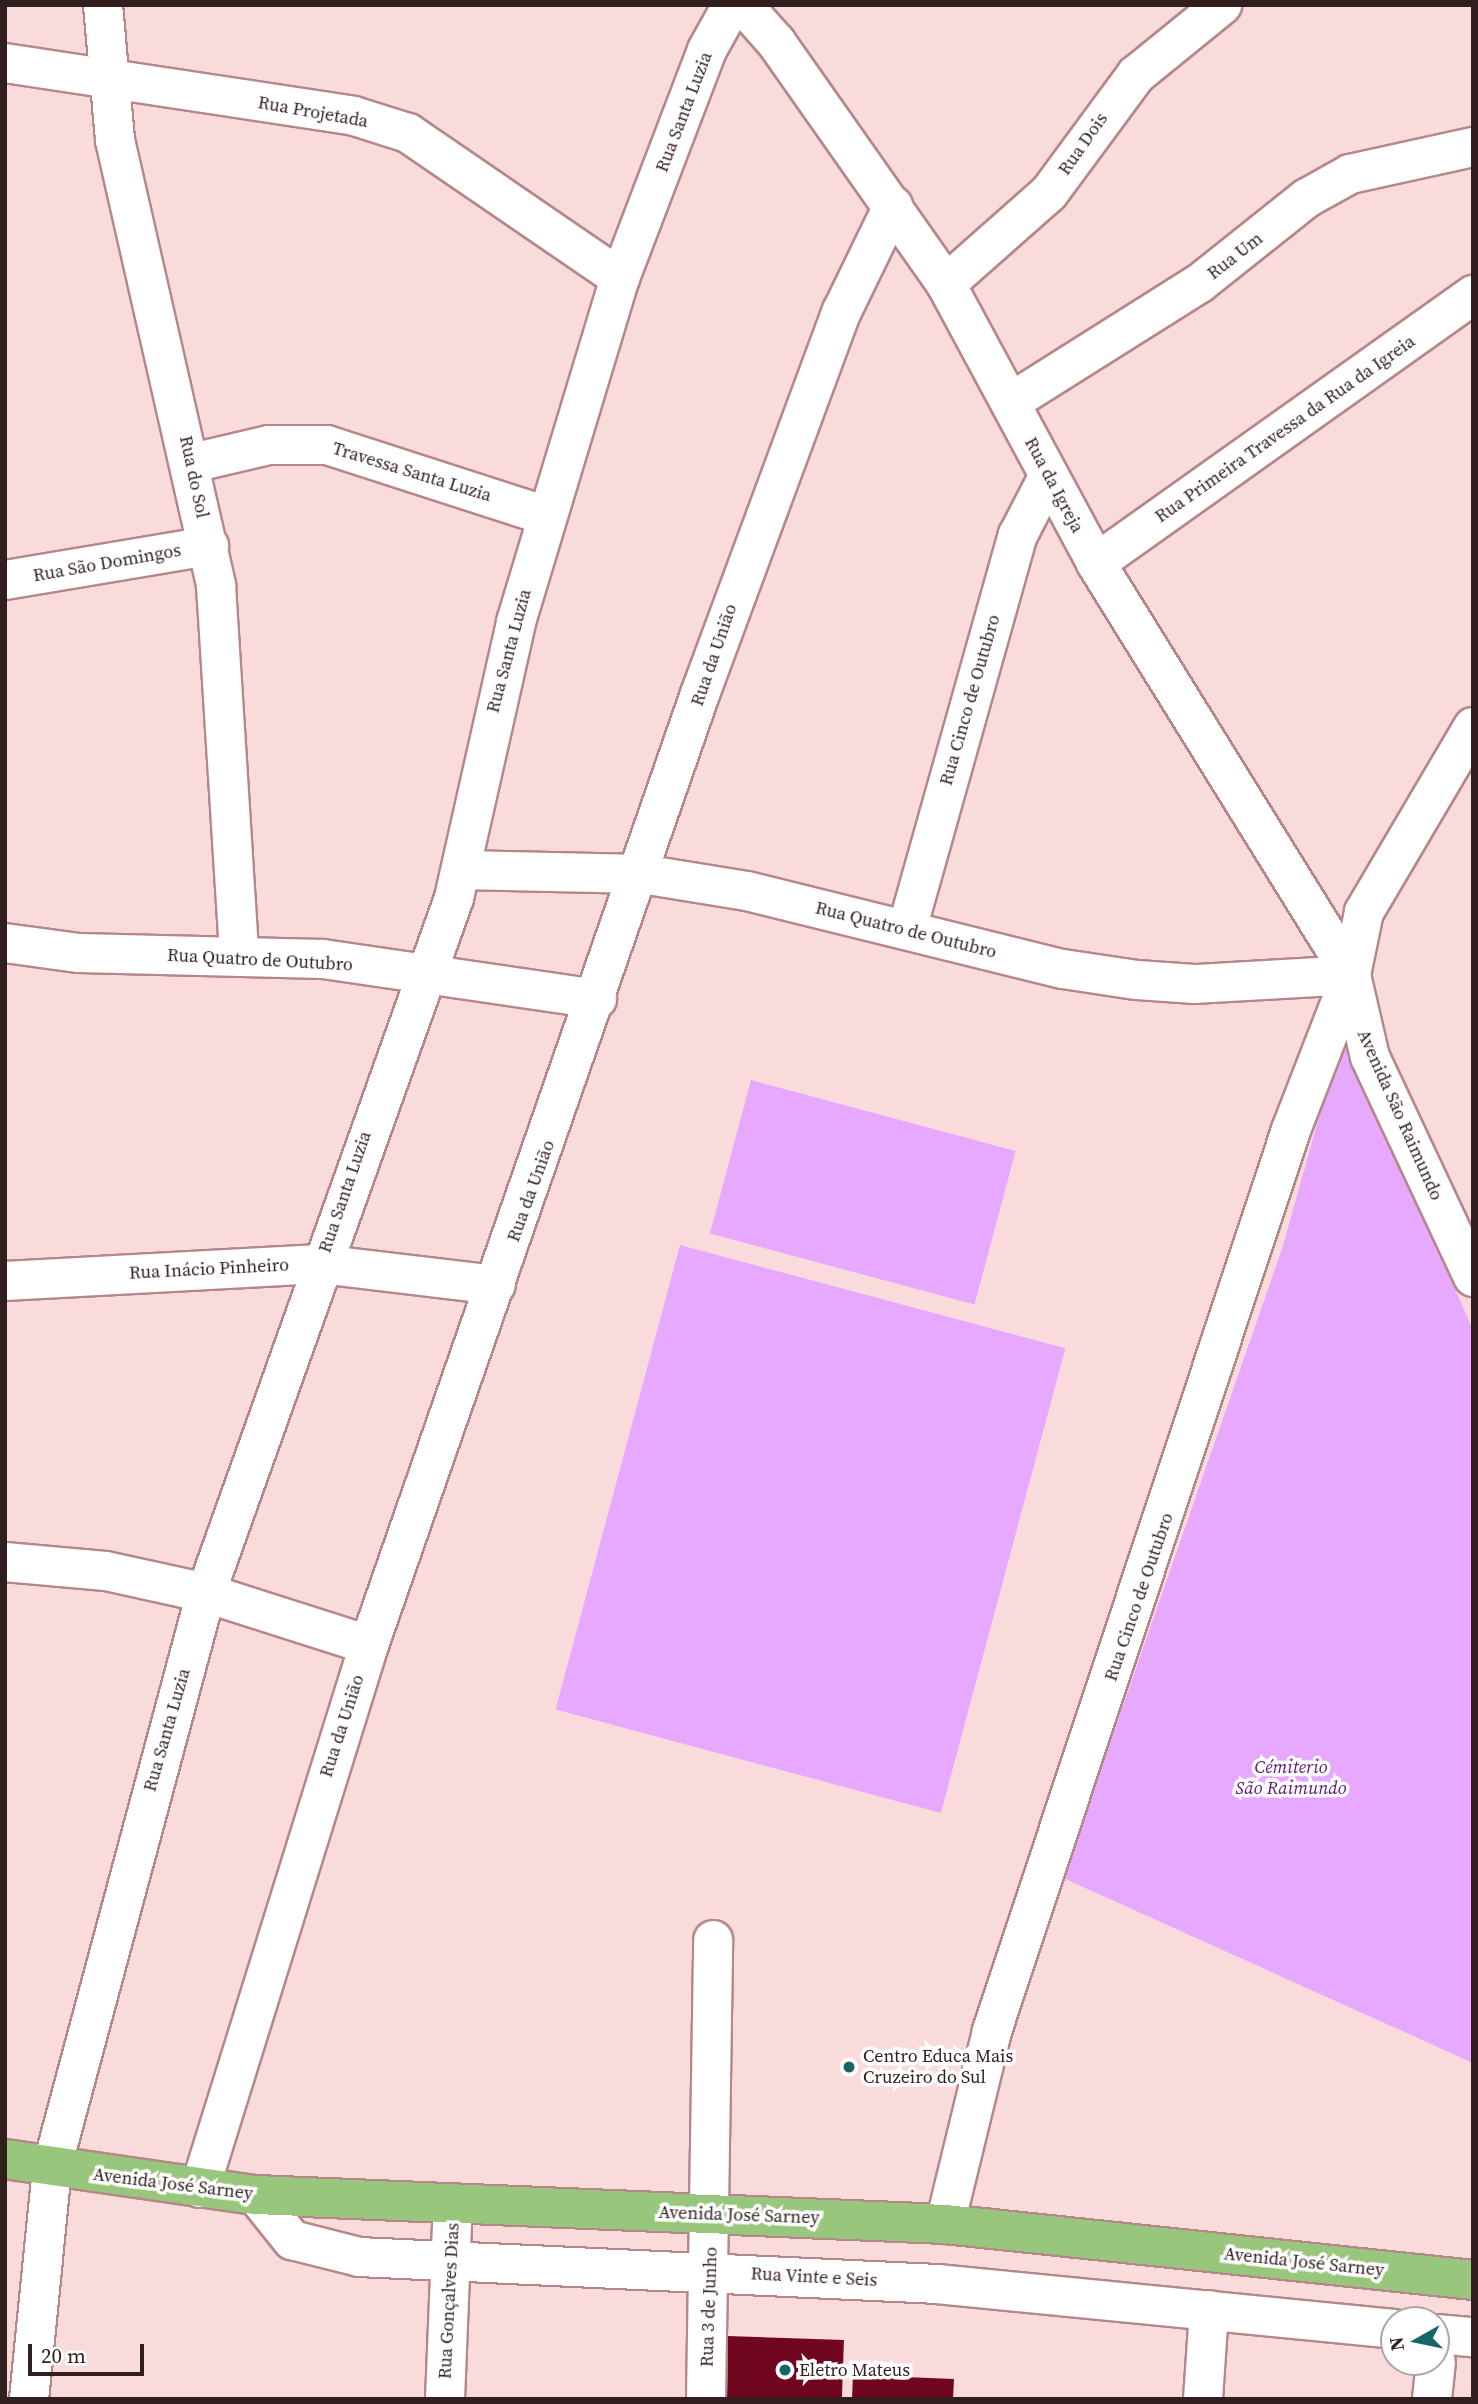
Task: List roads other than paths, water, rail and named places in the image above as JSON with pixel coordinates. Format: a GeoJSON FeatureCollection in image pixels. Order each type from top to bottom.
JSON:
{"type":"FeatureCollection","features":[{"type":"Feature","properties":{"kind":"main road","name":"Avenida José Sarney"},"geometry":{"type":"LineString","coordinates":[[5,2159],[256,2195],[945,2224],[1473,2280]]}},
{"type":"Feature","properties":{"kind":"street","name":"Rua do Sol"},"geometry":{"type":"LineString","coordinates":[[103,5],[105,80],[209,546],[229,731],[239,956]]}},
{"type":"Feature","properties":{"kind":"street","name":"Rua Santa Luzia"},"geometry":{"type":"LineString","coordinates":[[29,2399],[52,2167],[206,1593],[461,870],[480,761],[547,516],[620,278],[708,50],[732,5]]}},
{"type":"Feature","properties":{"kind":"street","name":"Rua da Igreja"},"geometry":{"type":"LineString","coordinates":[[743,5],[893,206],[946,284],[1096,563],[1351,975]]}},
{"type":"Feature","properties":{"kind":"street","name":"Rua Dois"},"geometry":{"type":"LineString","coordinates":[[946,284],[1049,193],[1136,75],[1222,5]]}},
{"type":"Feature","properties":{"kind":"street","name":"Rua Projetada"},"geometry":{"type":"LineString","coordinates":[[5,63],[354,116],[408,133],[620,278]]}},
{"type":"Feature","properties":{"kind":"street","name":"Rua Um"},"geometry":{"type":"LineString","coordinates":[[1011,402],[1200,283],[1340,180],[1399,158],[1473,147]]}},
{"type":"Feature","properties":{"kind":"street","name":"Rua da União"},"geometry":{"type":"LineString","coordinates":[[200,2188],[369,1645],[642,874],[771,493],[842,311],[893,206]]}},
{"type":"Feature","properties":{"kind":"street","name":"Rua Primeira Travessa da Rua da Igreia"},"geometry":{"type":"LineString","coordinates":[[1096,563],[1473,295]]}},
{"type":"Feature","properties":{"kind":"street","name":"Travessa Santa Luzia"},"geometry":{"type":"LineString","coordinates":[[192,463],[269,445],[327,445],[547,516]]}},
{"type":"Feature","properties":{"kind":"street","name":"Rua Cinco de Outubro"},"geometry":{"type":"LineString","coordinates":[[906,929],[1018,535],[1048,477]]}},
{"type":"Feature","properties":{"kind":"street","name":"Rua São Domingos"},"geometry":{"type":"LineString","coordinates":[[5,580],[209,546]]}},
{"type":"Feature","properties":{"kind":"street","name":"Avenida São Raimundo"},"geometry":{"type":"LineString","coordinates":[[1473,727],[1375,891],[1357,931],[1351,975],[1370,1057],[1473,1277]]}},
{"type":"Feature","properties":{"kind":"street","name":"Rua Quatro de Outubro"},"geometry":{"type":"LineString","coordinates":[[461,870],[642,874],[906,929],[1063,969],[1137,980],[1195,984],[1351,975]]}},
{"type":"Feature","properties":{"kind":"street","name":"Rua Quatro de Outubro"},"geometry":{"type":"LineString","coordinates":[[5,943],[79,953],[239,956],[425,974],[597,999]]}},
{"type":"Feature","properties":{"kind":"street","name":"Rua Cinco de Outubro"},"geometry":{"type":"LineString","coordinates":[[945,2224],[992,2031],[1295,1118],[1351,975]]}},
{"type":"Feature","properties":{"kind":"street","name":"Rua Inácio Pinheiro"},"geometry":{"type":"LineString","coordinates":[[5,1281],[320,1264],[496,1285]]}},
{"type":"Feature","properties":{"kind":"street"},"geometry":{"type":"LineString","coordinates":[[5,1562],[106,1571],[206,1593],[369,1645]]}},
{"type":"Feature","properties":{"kind":"street","name":"Rua 3 de Junho"},"geometry":{"type":"LineString","coordinates":[[706,2399],[712,2272],[713,1940]]}},
{"type":"Feature","properties":{"kind":"street","name":"Rua Vinte e Seis"},"geometry":{"type":"LineString","coordinates":[[256,2195],[280,2230],[309,2248],[450,2263],[712,2272],[937,2284],[1380,2328]]}},
{"type":"Feature","properties":{"kind":"street","name":"Rua Gonçalves Dias"},"geometry":{"type":"LineString","coordinates":[[445,2399],[453,2203]]}},
{"type":"Feature","properties":{"kind":"street"},"geometry":{"type":"LineString","coordinates":[[1203,2399],[1209,2310]]}},
{"type":"Feature","properties":{"kind":"street"},"geometry":{"type":"LineString","coordinates":[[1432,2399],[1437,2376]]}},
{"type":"Feature","properties":{"kind":"place","name":"Centro Educa Mais Cruzeiro do Sul"},"geometry":{"type":"Point","coordinates":[849,2067]}},
{"type":"Feature","properties":{"kind":"place","name":"Eletro Mateus"},"geometry":{"type":"Point","coordinates":[785,2370]}},
{"type":"Feature","properties":{"kind":"park label","name":"Cémiterio São Raimundo"},"geometry":{"type":"Point","coordinates":[1291,1778]}}]}
